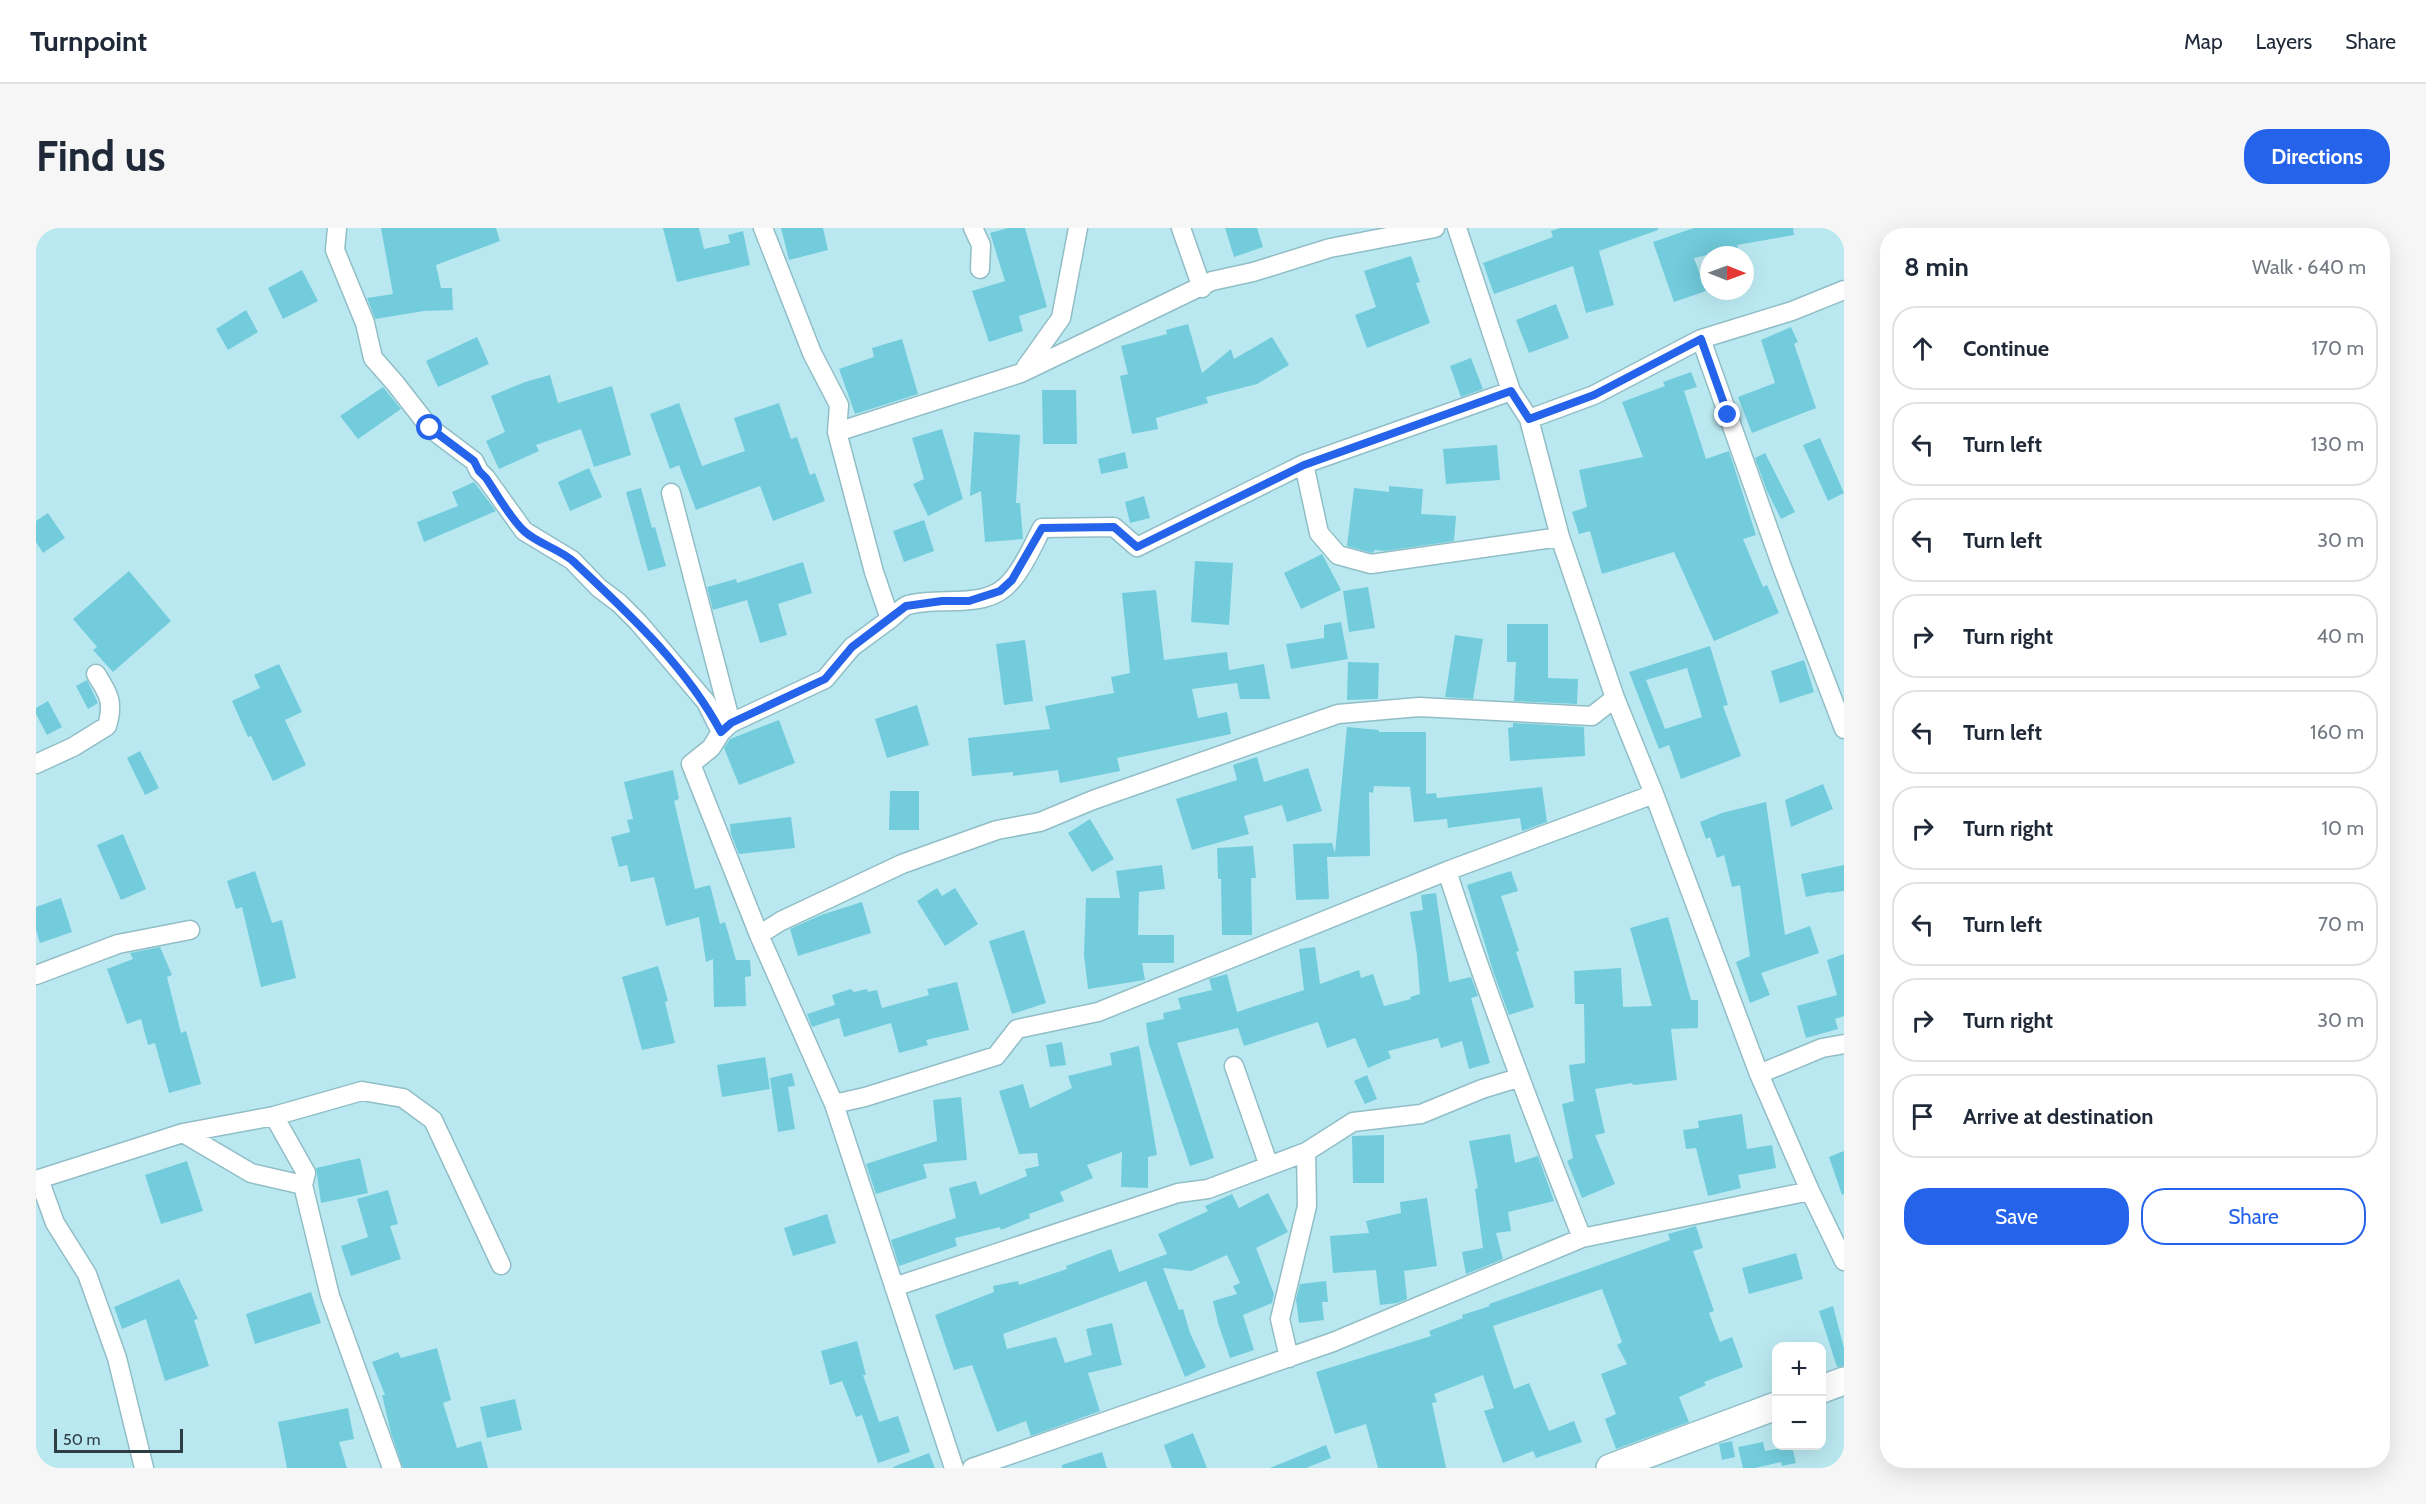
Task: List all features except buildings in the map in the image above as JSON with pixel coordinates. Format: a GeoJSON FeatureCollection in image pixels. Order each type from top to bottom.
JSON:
{"type":"FeatureCollection","features":[{"type":"Feature","properties":{"kind":"street"},"geometry":{"type":"LineString","coordinates":[[337,228],[335,250],[365,323],[373,358],[430,428],[474,461],[524,531],[572,560],[599,588],[619,603],[638,622],[726,727]]}},
{"type":"Feature","properties":{"kind":"street"},"geometry":{"type":"LineString","coordinates":[[763,228],[812,353],[839,405],[837,432],[874,572],[890,620]]}},
{"type":"Feature","properties":{"kind":"street"},"geometry":{"type":"LineString","coordinates":[[973,228],[981,245],[980,269]]}},
{"type":"Feature","properties":{"kind":"street"},"geometry":{"type":"LineString","coordinates":[[1021,373],[1061,318],[1078,228]]}},
{"type":"Feature","properties":{"kind":"street"},"geometry":{"type":"LineString","coordinates":[[1181,228],[1202,288]]}},
{"type":"Feature","properties":{"kind":"street"},"geometry":{"type":"LineString","coordinates":[[837,432],[1021,373],[1202,288],[1212,281],[1253,272],[1330,248],[1435,228]]}},
{"type":"Feature","properties":{"kind":"street"},"geometry":{"type":"LineString","coordinates":[[1456,228],[1511,391],[1529,419],[1560,537],[1615,698],[1654,794],[1759,1074],[1810,1191],[1844,1261]]}},
{"type":"Feature","properties":{"kind":"street"},"geometry":{"type":"LineString","coordinates":[[1529,419],[1594,395],[1701,339],[1730,328],[1792,311],[1844,290]]}},
{"type":"Feature","properties":{"kind":"street"},"geometry":{"type":"LineString","coordinates":[[1701,339],[1782,567],[1844,729]]}},
{"type":"Feature","properties":{"kind":"street"},"geometry":{"type":"LineString","coordinates":[[954,1468],[834,1104],[759,935],[692,764],[711,748],[726,727],[825,679],[852,647],[906,606],[942,601],[969,601],[1000,591],[1012,580],[1042,528],[1114,527],[1137,547],[1304,465],[1511,391]]}},
{"type":"Feature","properties":{"kind":"street"},"geometry":{"type":"LineString","coordinates":[[1304,465],[1319,533],[1338,555],[1371,564],[1560,537]]}},
{"type":"Feature","properties":{"kind":"street"},"geometry":{"type":"LineString","coordinates":[[671,493],[726,727]]}},
{"type":"Feature","properties":{"kind":"street"},"geometry":{"type":"LineString","coordinates":[[36,762],[73,747],[107,726],[111,714],[110,696],[96,674]]}},
{"type":"Feature","properties":{"kind":"street"},"geometry":{"type":"LineString","coordinates":[[759,935],[781,921],[902,864],[997,831],[1040,822],[1094,800],[1338,714],[1419,707],[1592,716],[1615,698]]}},
{"type":"Feature","properties":{"kind":"street"},"geometry":{"type":"LineString","coordinates":[[834,1104],[996,1056],[1017,1029],[1098,1012],[1447,871],[1654,794]]}},
{"type":"Feature","properties":{"kind":"street"},"geometry":{"type":"LineString","coordinates":[[1447,871],[1518,1078],[1582,1238]]}},
{"type":"Feature","properties":{"kind":"street"},"geometry":{"type":"LineString","coordinates":[[36,975],[118,944],[190,930]]}},
{"type":"Feature","properties":{"kind":"street"},"geometry":{"type":"LineString","coordinates":[[1759,1074],[1822,1048],[1844,1044]]}},
{"type":"Feature","properties":{"kind":"street"},"geometry":{"type":"LineString","coordinates":[[1234,1066],[1269,1166]]}},
{"type":"Feature","properties":{"kind":"street"},"geometry":{"type":"LineString","coordinates":[[894,1287],[1178,1193],[1208,1189],[1306,1152],[1353,1122],[1421,1114],[1482,1089],[1518,1078]]}},
{"type":"Feature","properties":{"kind":"street"},"geometry":{"type":"LineString","coordinates":[[144,1468],[117,1358],[87,1274],[55,1223],[38,1182],[183,1133],[274,1116],[362,1091],[403,1098],[433,1120],[501,1265]]}},
{"type":"Feature","properties":{"kind":"street"},"geometry":{"type":"LineString","coordinates":[[274,1116],[306,1173],[303,1185],[330,1296],[392,1468]]}},
{"type":"Feature","properties":{"kind":"street"},"geometry":{"type":"LineString","coordinates":[[183,1133],[251,1173],[303,1185]]}},
{"type":"Feature","properties":{"kind":"street"},"geometry":{"type":"LineString","coordinates":[[1289,1358],[1280,1319],[1307,1206],[1306,1152]]}},
{"type":"Feature","properties":{"kind":"street"},"geometry":{"type":"LineString","coordinates":[[972,1468],[1333,1342],[1582,1238],[1810,1191]]}},
{"type":"Feature","properties":{"kind":"street"},"geometry":{"type":"LineString","coordinates":[[36,1213],[55,1223]]}},
{"type":"Feature","properties":{"kind":"street"},"geometry":{"type":"LineString","coordinates":[[1826,1387],[1844,1381]]}},
{"type":"Feature","properties":{"kind":"street"},"geometry":{"type":"LineString","coordinates":[[1610,1468],[1772,1407]]}},
{"type":"Feature","properties":{"kind":"route"},"geometry":{"type":"LineString","coordinates":[[430,428],[474,461],[524,531],[572,560],[599,588],[619,603],[638,622],[706,702],[721,732],[731,723],[825,679],[852,647],[906,606],[942,601],[969,601],[1000,591],[1012,580],[1042,528],[1114,527],[1137,547],[1304,465],[1511,391],[1529,419],[1594,395],[1701,339],[1728,415]]}}]}
